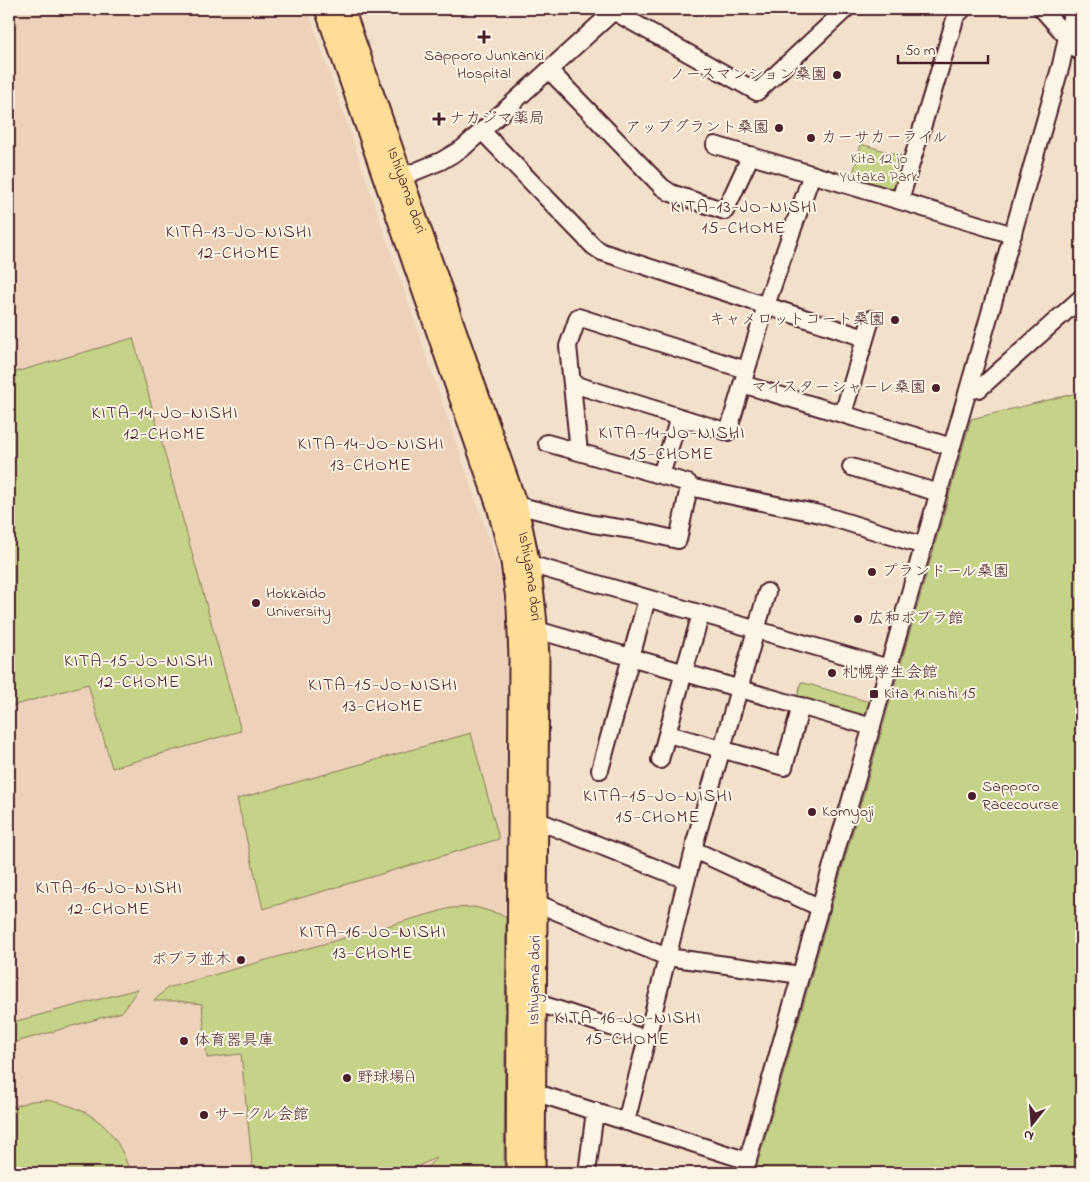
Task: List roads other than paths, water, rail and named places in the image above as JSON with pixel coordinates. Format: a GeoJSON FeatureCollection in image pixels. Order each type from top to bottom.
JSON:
{"type":"FeatureCollection","features":[{"type":"Feature","properties":{"kind":"main road","name":"Ishiyama dori"},"geometry":{"type":"LineString","coordinates":[[326,9],[394,180],[516,505],[529,564],[534,596],[528,630],[527,902],[517,1173]]}},
{"type":"Feature","properties":{"kind":"main road","name":"Ishiyama dori"},"geometry":{"type":"LineString","coordinates":[[343,9],[394,180],[498,506],[528,630],[536,820],[527,902],[535,1002],[534,1173]]}},
{"type":"Feature","properties":{"kind":"street"},"geometry":{"type":"LineString","coordinates":[[394,180],[441,161],[463,148],[614,10],[757,92],[846,9]]}},
{"type":"Feature","properties":{"kind":"street"},"geometry":{"type":"LineString","coordinates":[[900,200],[956,16],[963,9]]}},
{"type":"Feature","properties":{"kind":"street"},"geometry":{"type":"LineString","coordinates":[[1042,9],[1081,53]]}},
{"type":"Feature","properties":{"kind":"street"},"geometry":{"type":"LineString","coordinates":[[534,1092],[595,1111],[746,1167],[1013,235],[1061,64],[1072,9]]}},
{"type":"Feature","properties":{"kind":"street"},"geometry":{"type":"LineString","coordinates":[[549,70],[662,187],[671,193],[725,211],[752,155]]}},
{"type":"Feature","properties":{"kind":"street"},"geometry":{"type":"LineString","coordinates":[[482,131],[593,246],[602,252],[865,338]]}},
{"type":"Feature","properties":{"kind":"street"},"geometry":{"type":"LineString","coordinates":[[715,145],[1013,235]]}},
{"type":"Feature","properties":{"kind":"street"},"geometry":{"type":"LineString","coordinates":[[573,384],[728,432],[766,305],[812,174]]}},
{"type":"Feature","properties":{"kind":"street"},"geometry":{"type":"LineString","coordinates":[[968,391],[979,389],[1081,298]]}},
{"type":"Feature","properties":{"kind":"street"},"geometry":{"type":"LineString","coordinates":[[579,452],[568,346],[578,317],[843,414],[952,447]]}},
{"type":"Feature","properties":{"kind":"street"},"geometry":{"type":"LineString","coordinates":[[843,414],[871,319]]}},
{"type":"Feature","properties":{"kind":"street"},"geometry":{"type":"LineString","coordinates":[[661,475],[679,418]]}},
{"type":"Feature","properties":{"kind":"street"},"geometry":{"type":"LineString","coordinates":[[516,505],[593,524],[639,531],[678,540],[689,487],[688,483],[547,443]]}},
{"type":"Feature","properties":{"kind":"street"},"geometry":{"type":"LineString","coordinates":[[851,467],[939,493]]}},
{"type":"Feature","properties":{"kind":"street"},"geometry":{"type":"LineString","coordinates":[[689,487],[820,514],[924,546]]}},
{"type":"Feature","properties":{"kind":"street"},"geometry":{"type":"LineString","coordinates":[[529,564],[889,668]]}},
{"type":"Feature","properties":{"kind":"street"},"geometry":{"type":"LineString","coordinates":[[626,1122],[695,842],[720,749],[767,592]]}},
{"type":"Feature","properties":{"kind":"street"},"geometry":{"type":"LineString","coordinates":[[600,770],[647,599]]}},
{"type":"Feature","properties":{"kind":"street"},"geometry":{"type":"LineString","coordinates":[[660,760],[702,614]]}},
{"type":"Feature","properties":{"kind":"street"},"geometry":{"type":"LineString","coordinates":[[528,630],[631,657],[872,727]]}},
{"type":"Feature","properties":{"kind":"street"},"geometry":{"type":"LineString","coordinates":[[668,734],[784,767],[801,706]]}},
{"type":"Feature","properties":{"kind":"street"},"geometry":{"type":"LineString","coordinates":[[536,820],[686,880]]}},
{"type":"Feature","properties":{"kind":"street"},"geometry":{"type":"LineString","coordinates":[[694,850],[821,908]]}},
{"type":"Feature","properties":{"kind":"street"},"geometry":{"type":"LineString","coordinates":[[527,902],[667,957],[801,975]]}},
{"type":"Feature","properties":{"kind":"street"},"geometry":{"type":"LineString","coordinates":[[535,1002],[647,1040]]}},
{"type":"Feature","properties":{"kind":"street"},"geometry":{"type":"LineString","coordinates":[[587,1173],[595,1111]]}},
{"type":"Feature","properties":{"kind":"place","name":"Sapporo Junkanki Hospital"},"geometry":{"type":"Point","coordinates":[484,37]}},
{"type":"Feature","properties":{"kind":"place","name":"ノースマンション桑園"},"geometry":{"type":"Point","coordinates":[837,75]}},
{"type":"Feature","properties":{"kind":"place","name":"ナカジマ薬局"},"geometry":{"type":"Point","coordinates":[439,119]}},
{"type":"Feature","properties":{"kind":"place","name":"アップグラント桑園"},"geometry":{"type":"Point","coordinates":[779,128]}},
{"type":"Feature","properties":{"kind":"place","name":"カーサカーライル"},"geometry":{"type":"Point","coordinates":[811,138]}},
{"type":"Feature","properties":{"kind":"place","name":"キャメロットコート桑園"},"geometry":{"type":"Point","coordinates":[895,320]}},
{"type":"Feature","properties":{"kind":"place","name":"マイスターシャーレ桑園"},"geometry":{"type":"Point","coordinates":[936,388]}},
{"type":"Feature","properties":{"kind":"place","name":"プランドール桑園"},"geometry":{"type":"Point","coordinates":[872,572]}},
{"type":"Feature","properties":{"kind":"place","name":"Hokkaido University"},"geometry":{"type":"Point","coordinates":[256,603]}},
{"type":"Feature","properties":{"kind":"place","name":"広和ポプラ館"},"geometry":{"type":"Point","coordinates":[858,619]}},
{"type":"Feature","properties":{"kind":"place","name":"札幌学生会館"},"geometry":{"type":"Point","coordinates":[832,673]}},
{"type":"Feature","properties":{"kind":"place","name":"Kita 14 nishi 15"},"geometry":{"type":"Point","coordinates":[874,694]}},
{"type":"Feature","properties":{"kind":"place","name":"Sapporo Racecourse"},"geometry":{"type":"Point","coordinates":[972,796]}},
{"type":"Feature","properties":{"kind":"place","name":"Komyoji"},"geometry":{"type":"Point","coordinates":[812,812]}},
{"type":"Feature","properties":{"kind":"place","name":"ポプラ並木"},"geometry":{"type":"Point","coordinates":[241,960]}},
{"type":"Feature","properties":{"kind":"place","name":"体育器具庫"},"geometry":{"type":"Point","coordinates":[184,1041]}},
{"type":"Feature","properties":{"kind":"place","name":"野球場A"},"geometry":{"type":"Point","coordinates":[347,1078]}},
{"type":"Feature","properties":{"kind":"place","name":"サークル会館"},"geometry":{"type":"Point","coordinates":[204,1115]}},
{"type":"Feature","properties":{"kind":"district","name":"KITA-13-JO-NISHI 15-CHOME"},"geometry":{"type":"Point","coordinates":[744,218]}},
{"type":"Feature","properties":{"kind":"district","name":"KITA-13-JO-NISHI 12-CHOME"},"geometry":{"type":"Point","coordinates":[239,243]}},
{"type":"Feature","properties":{"kind":"district","name":"KITA-14-JO-NISHI 12-CHOME"},"geometry":{"type":"Point","coordinates":[165,424]}},
{"type":"Feature","properties":{"kind":"district","name":"KITA-14-JO-NISHI 15-CHOME"},"geometry":{"type":"Point","coordinates":[672,444]}},
{"type":"Feature","properties":{"kind":"district","name":"KITA-14-JO-NISHI 13-CHOME"},"geometry":{"type":"Point","coordinates":[371,455]}},
{"type":"Feature","properties":{"kind":"district","name":"KITA-15-JO-NISHI 12-CHOME"},"geometry":{"type":"Point","coordinates":[139,672]}},
{"type":"Feature","properties":{"kind":"district","name":"KITA-15-JO-NISHI 13-CHOME"},"geometry":{"type":"Point","coordinates":[383,696]}},
{"type":"Feature","properties":{"kind":"district","name":"KITA-15-JO-NISHI 15-CHOME"},"geometry":{"type":"Point","coordinates":[658,808]}},
{"type":"Feature","properties":{"kind":"district","name":"KITA-16-JO-NISHI 12-CHOME"},"geometry":{"type":"Point","coordinates":[109,900]}},
{"type":"Feature","properties":{"kind":"district","name":"KITA-16-JO-NISHI 13-CHOME"},"geometry":{"type":"Point","coordinates":[373,943]}},
{"type":"Feature","properties":{"kind":"district","name":"KITA-16-JO-NISHI 15-CHOME"},"geometry":{"type":"Point","coordinates":[628,1029]}},
{"type":"Feature","properties":{"kind":"park label","name":"Kita 12 jo Yutaka Park"},"geometry":{"type":"Point","coordinates":[879,168]}}]}
